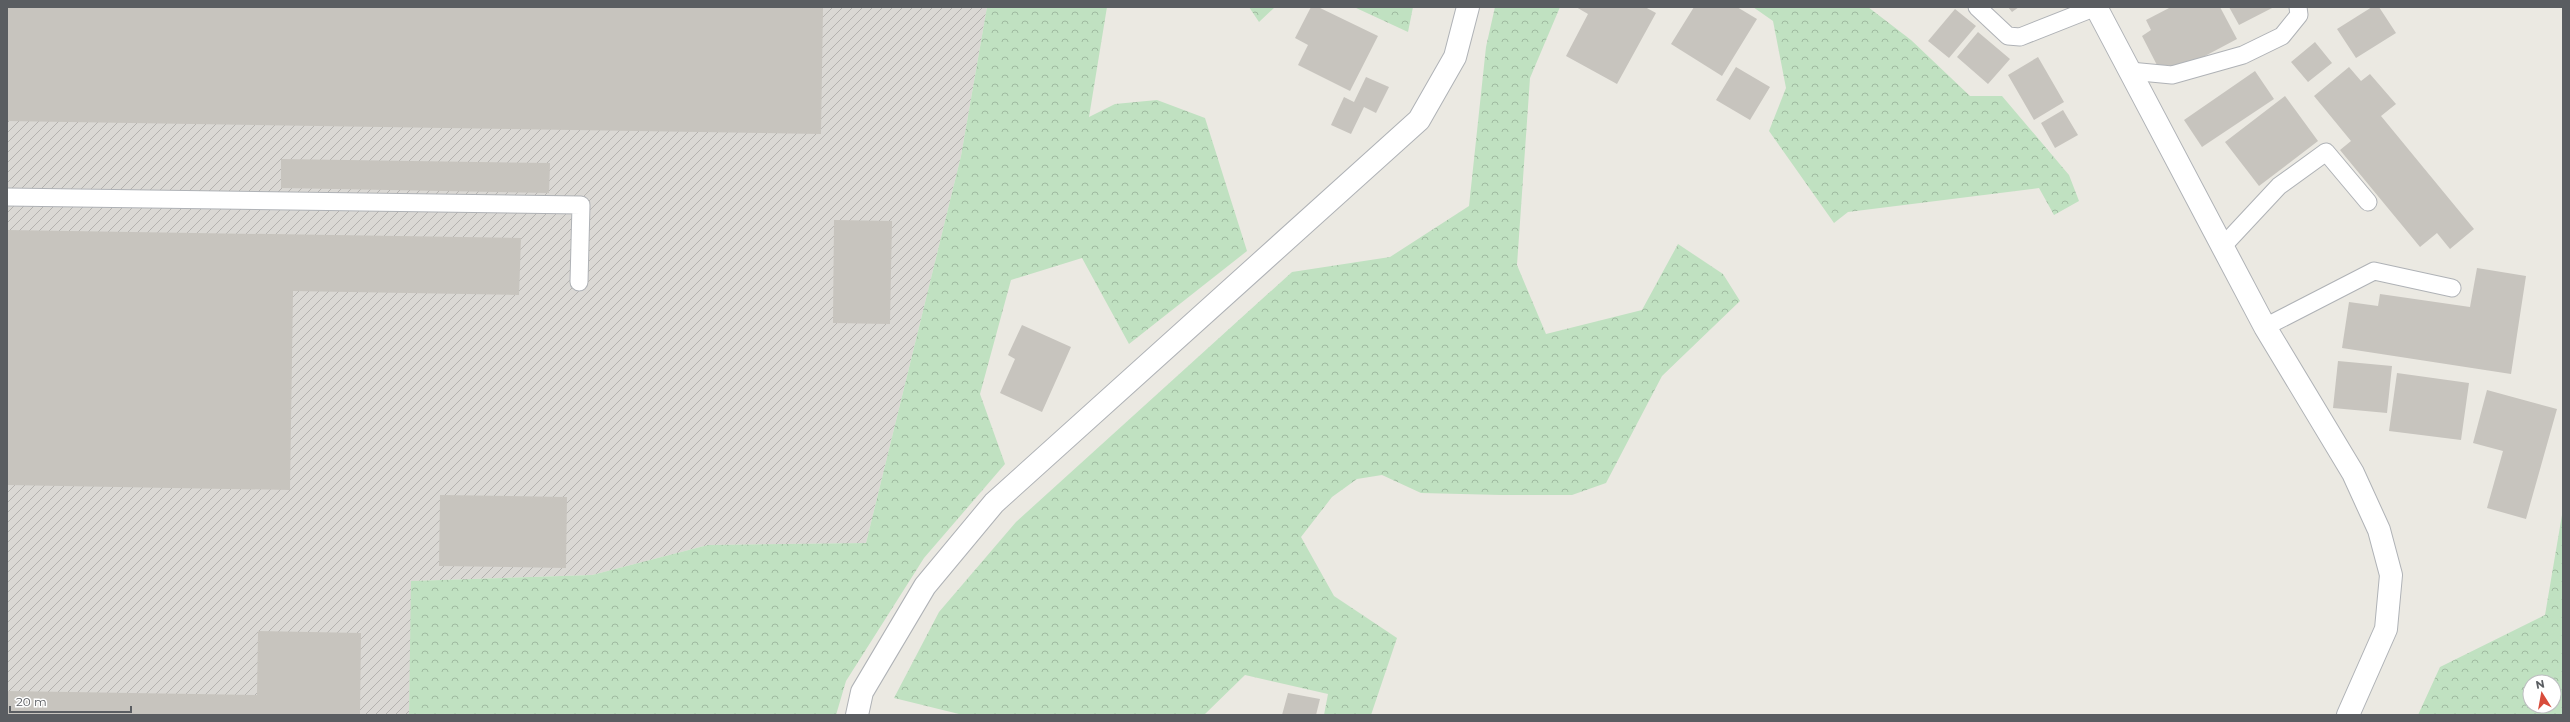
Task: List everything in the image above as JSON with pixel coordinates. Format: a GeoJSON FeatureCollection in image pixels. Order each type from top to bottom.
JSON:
{"type":"FeatureCollection","features":[{"type":"Feature","properties":{"kind":"street"},"geometry":{"type":"LineString","coordinates":[[857,715],[862,692],[925,586],[994,503],[1419,120],[1455,57],[1468,7]]}},
{"type":"Feature","properties":{"kind":"street"},"geometry":{"type":"LineString","coordinates":[[2096,7],[2265,327],[2353,473],[2379,530],[2391,576],[2386,629],[2348,715]]}},
{"type":"Feature","properties":{"kind":"lane"},"geometry":{"type":"LineString","coordinates":[[1977,7],[2008,36],[2020,38],[2096,7]]}},
{"type":"Feature","properties":{"kind":"lane"},"geometry":{"type":"LineString","coordinates":[[2130,71],[2172,75],[2243,55],[2282,36],[2299,15],[2298,7]]}},
{"type":"Feature","properties":{"kind":"lane"},"geometry":{"type":"LineString","coordinates":[[2223,246],[2279,186],[2326,152],[2368,202]]}},
{"type":"Feature","properties":{"kind":"lane"},"geometry":{"type":"LineString","coordinates":[[7,197],[581,205],[579,282]]}},
{"type":"Feature","properties":{"kind":"lane"},"geometry":{"type":"LineString","coordinates":[[2265,327],[2374,271],[2452,288]]}},
{"type":"Feature","properties":{"kind":"shaded area"},"geometry":{"type":"Polygon","coordinates":[[[7,7],[987,7],[961,156],[866,543],[708,545],[592,575],[412,581],[409,715],[7,715],[7,7]]]}},
{"type":"Feature","properties":{"kind":"green space"},"geometry":{"type":"Polygon","coordinates":[[[987,7],[1107,7],[1089,117],[1115,104],[1157,100],[1205,118],[1247,251],[1129,344],[1082,258],[1011,280],[980,394],[1005,464],[924,558],[846,681],[836,715],[409,715],[411,581],[592,575],[708,545],[866,543],[961,156],[987,7]]]}},
{"type":"Feature","properties":{"kind":"green space"},"geometry":{"type":"Polygon","coordinates":[[[1249,7],[1275,7],[1259,22],[1249,7]]]}},
{"type":"Feature","properties":{"kind":"green space"},"geometry":{"type":"Polygon","coordinates":[[[1354,7],[1413,7],[1408,32],[1354,7]]]}},
{"type":"Feature","properties":{"kind":"green space"},"geometry":{"type":"Polygon","coordinates":[[[1495,7],[1560,7],[1530,78],[1517,265],[1546,334],[1642,310],[1678,244],[1723,274],[1740,301],[1662,376],[1606,483],[1572,495],[1421,493],[1382,475],[1357,479],[1332,497],[1301,537],[1334,596],[1397,638],[1371,715],[1324,715],[1328,694],[1245,675],[1204,715],[963,715],[894,698],[939,612],[1016,522],[1292,272],[1390,257],[1469,206],[1486,47],[1495,7]]]}},
{"type":"Feature","properties":{"kind":"green space"},"geometry":{"type":"Polygon","coordinates":[[[1753,7],[1868,7],[1911,40],[1970,96],[2002,96],[2069,175],[2079,201],[2054,215],[2039,188],[1848,212],[1834,223],[1769,131],[1786,88],[1773,21],[1753,7]]]}},
{"type":"Feature","properties":{"kind":"green space"},"geometry":{"type":"Polygon","coordinates":[[[2563,509],[2563,715],[2418,715],[2440,667],[2545,615],[2563,509]]]}},
{"type":"Feature","properties":{"kind":"building"},"geometry":{"type":"Polygon","coordinates":[[[7,7],[823,7],[821,134],[7,121],[7,7]]]}},
{"type":"Feature","properties":{"kind":"building"},"geometry":{"type":"Polygon","coordinates":[[[1311,7],[1318,7],[1378,36],[1350,91],[1298,65],[1308,45],[1295,38],[1311,7]]]}},
{"type":"Feature","properties":{"kind":"building"},"geometry":{"type":"Polygon","coordinates":[[[1576,7],[1645,7],[1656,13],[1617,84],[1566,56],[1588,14],[1576,7]]]}},
{"type":"Feature","properties":{"kind":"building"},"geometry":{"type":"Polygon","coordinates":[[[1694,7],[1737,7],[1757,19],[1722,76],[1671,44],[1694,7]]]}},
{"type":"Feature","properties":{"kind":"building"},"geometry":{"type":"Polygon","coordinates":[[[2008,7],[2019,7],[2012,12],[2008,7]]]}},
{"type":"Feature","properties":{"kind":"building"},"geometry":{"type":"Polygon","coordinates":[[[2171,7],[2220,7],[2237,39],[2173,73],[2169,65],[2159,69],[2142,36],[2151,30],[2146,20],[2171,7]]]}},
{"type":"Feature","properties":{"kind":"building"},"geometry":{"type":"Polygon","coordinates":[[[2229,7],[2274,7],[2239,25],[2229,7]]]}},
{"type":"Feature","properties":{"kind":"building"},"geometry":{"type":"Polygon","coordinates":[[[2372,7],[2379,7],[2396,33],[2356,58],[2337,29],[2372,7]]]}},
{"type":"Feature","properties":{"kind":"building"},"geometry":{"type":"Polygon","coordinates":[[[1955,9],[1976,26],[1949,58],[1928,41],[1955,9]]]}},
{"type":"Feature","properties":{"kind":"building"},"geometry":{"type":"Polygon","coordinates":[[[1978,32],[2010,59],[1988,84],[1957,57],[1978,32]]]}},
{"type":"Feature","properties":{"kind":"building"},"geometry":{"type":"Polygon","coordinates":[[[2315,42],[2332,63],[2308,82],[2291,62],[2315,42]]]}},
{"type":"Feature","properties":{"kind":"building"},"geometry":{"type":"Polygon","coordinates":[[[2038,57],[2064,102],[2034,120],[2008,75],[2038,57]]]}},
{"type":"Feature","properties":{"kind":"building"},"geometry":{"type":"Polygon","coordinates":[[[1736,67],[1770,87],[1750,120],[1716,100],[1736,67]]]}},
{"type":"Feature","properties":{"kind":"building"},"geometry":{"type":"Polygon","coordinates":[[[2349,67],[2361,81],[2370,74],[2396,104],[2381,116],[2474,229],[2450,249],[2437,233],[2420,247],[2340,150],[2351,141],[2314,96],[2349,67]]]}},
{"type":"Feature","properties":{"kind":"building"},"geometry":{"type":"Polygon","coordinates":[[[2255,71],[2274,99],[2202,147],[2184,120],[2255,71]]]}},
{"type":"Feature","properties":{"kind":"building"},"geometry":{"type":"Polygon","coordinates":[[[1366,77],[1389,87],[1376,113],[1364,107],[1351,134],[1331,125],[1344,97],[1354,102],[1366,77]]]}},
{"type":"Feature","properties":{"kind":"building"},"geometry":{"type":"Polygon","coordinates":[[[2285,96],[2318,141],[2259,186],[2225,142],[2285,96]]]}},
{"type":"Feature","properties":{"kind":"building"},"geometry":{"type":"Polygon","coordinates":[[[2063,110],[2078,135],[2055,148],[2041,123],[2063,110]]]}},
{"type":"Feature","properties":{"kind":"building"},"geometry":{"type":"Polygon","coordinates":[[[281,159],[550,163],[549,193],[281,188],[281,159]]]}},
{"type":"Feature","properties":{"kind":"building"},"geometry":{"type":"Polygon","coordinates":[[[834,220],[892,221],[890,324],[833,323],[834,220]]]}},
{"type":"Feature","properties":{"kind":"building"},"geometry":{"type":"Polygon","coordinates":[[[7,230],[521,238],[519,295],[293,291],[290,490],[7,485],[7,230]]]}},
{"type":"Feature","properties":{"kind":"building"},"geometry":{"type":"Polygon","coordinates":[[[2477,268],[2526,276],[2511,374],[2342,348],[2349,302],[2378,306],[2380,294],[2470,307],[2477,268]]]}},
{"type":"Feature","properties":{"kind":"building"},"geometry":{"type":"Polygon","coordinates":[[[1022,325],[1071,347],[1042,412],[1000,393],[1015,359],[1008,355],[1022,325]]]}},
{"type":"Feature","properties":{"kind":"building"},"geometry":{"type":"Polygon","coordinates":[[[2338,361],[2392,366],[2387,413],[2333,408],[2338,361]]]}},
{"type":"Feature","properties":{"kind":"building"},"geometry":{"type":"Polygon","coordinates":[[[2397,373],[2469,383],[2461,440],[2389,431],[2397,373]]]}},
{"type":"Feature","properties":{"kind":"building"},"geometry":{"type":"Polygon","coordinates":[[[2487,390],[2557,409],[2526,519],[2487,508],[2503,451],[2473,443],[2487,390]]]}},
{"type":"Feature","properties":{"kind":"building"},"geometry":{"type":"Polygon","coordinates":[[[440,495],[567,497],[566,568],[439,566],[440,495]]]}},
{"type":"Feature","properties":{"kind":"building"},"geometry":{"type":"Polygon","coordinates":[[[258,631],[361,633],[360,715],[7,715],[7,691],[257,695],[258,631]]]}},
{"type":"Feature","properties":{"kind":"building"},"geometry":{"type":"Polygon","coordinates":[[[1288,693],[1320,699],[1316,715],[1282,715],[1288,693]]]}}]}
